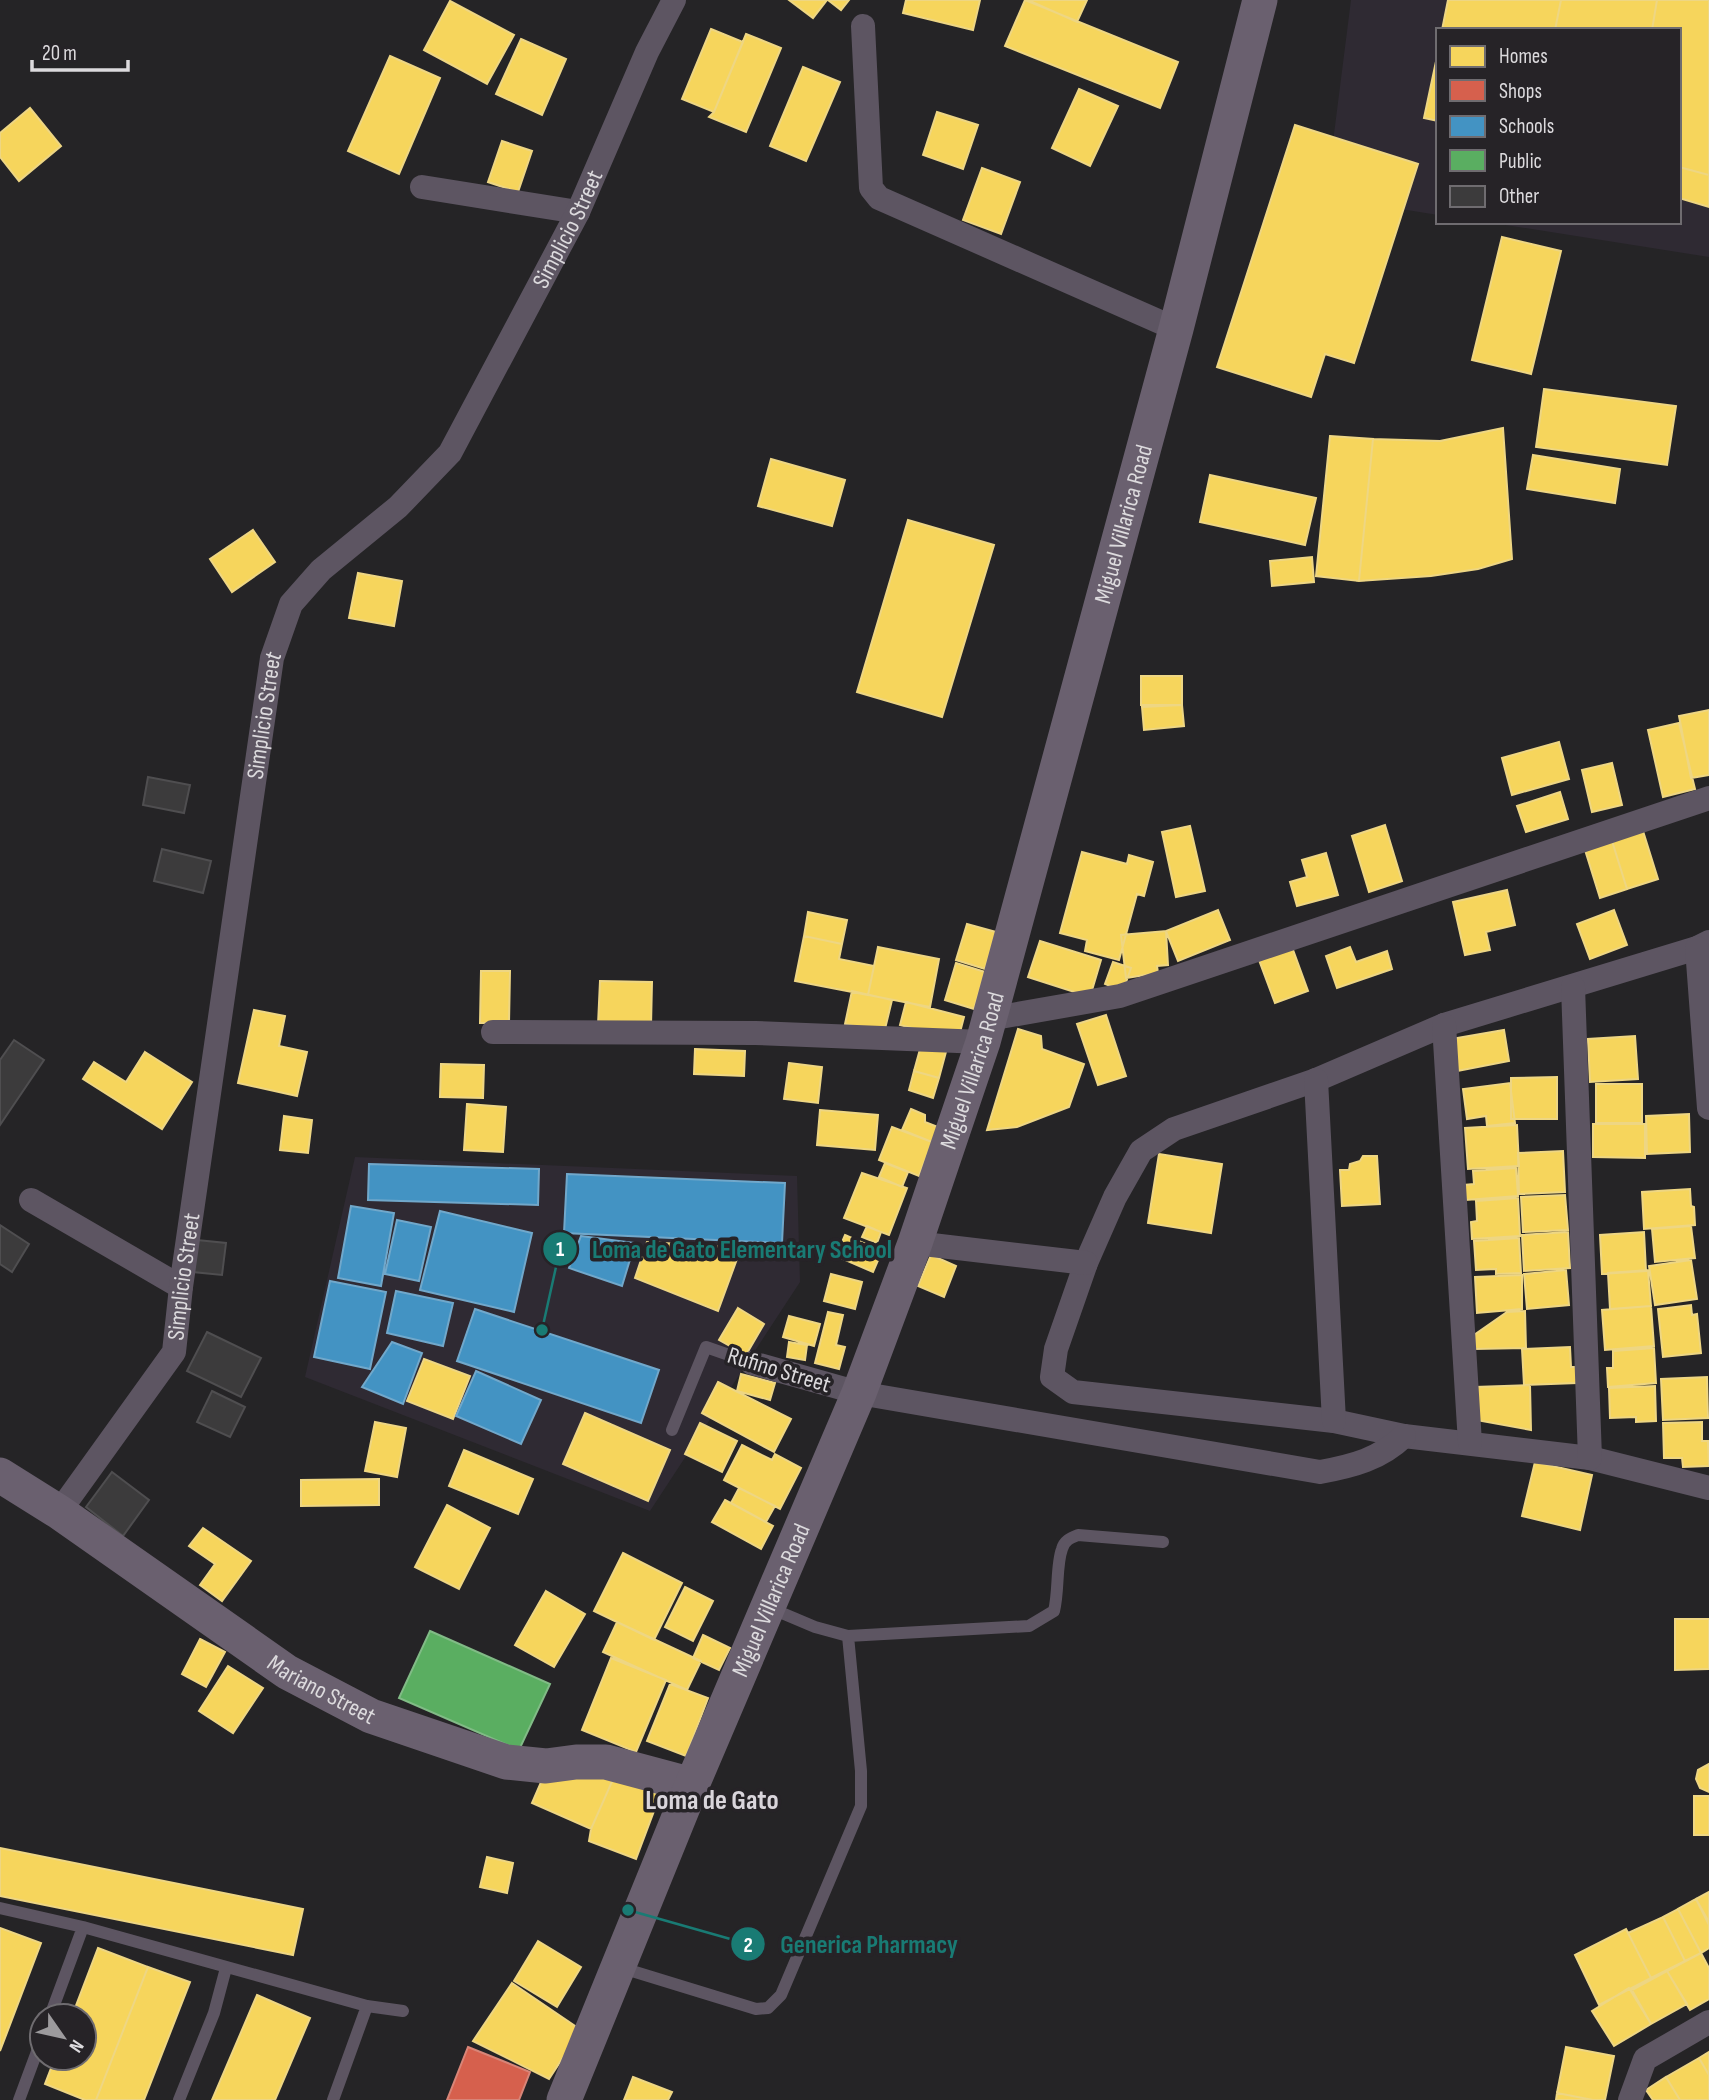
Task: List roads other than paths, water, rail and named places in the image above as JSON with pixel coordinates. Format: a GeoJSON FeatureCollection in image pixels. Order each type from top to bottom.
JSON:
{"type":"FeatureCollection","features":[{"type":"Feature","properties":{"kind":"main road","name":"Miguel Villarica Road"},"geometry":{"type":"LineString","coordinates":[[564,2100],[766,1607],[859,1393],[915,1243],[986,1030],[1176,329],[1260,0]]}},
{"type":"Feature","properties":{"kind":"main road","name":"Mariano Street"},"geometry":{"type":"LineString","coordinates":[[0,1475],[59,1512],[287,1672],[371,1716],[506,1762],[546,1766],[606,1762],[692,1785]]}},
{"type":"Feature","properties":{"kind":"street","name":"Simplicio Street"},"geometry":{"type":"LineString","coordinates":[[59,1512],[174,1352],[181,1287],[272,658],[291,604],[321,570],[398,507],[450,453],[578,212],[647,52],[674,0]]}},
{"type":"Feature","properties":{"kind":"street"},"geometry":{"type":"LineString","coordinates":[[863,26],[872,188],[879,198],[1176,329]]}},
{"type":"Feature","properties":{"kind":"street"},"geometry":{"type":"LineString","coordinates":[[422,187],[578,212]]}},
{"type":"Feature","properties":{"kind":"street"},"geometry":{"type":"LineString","coordinates":[[493,1032],[986,1030],[1120,996],[1709,798]]}},
{"type":"Feature","properties":{"kind":"street"},"geometry":{"type":"LineString","coordinates":[[1709,1108],[1703,945],[1444,1025],[1316,1080],[1174,1129],[1141,1151],[1115,1197],[1086,1263],[1056,1349],[1052,1377],[1073,1392],[1334,1421],[1404,1436],[1590,1458],[1709,1488]]}},
{"type":"Feature","properties":{"kind":"street"},"geometry":{"type":"LineString","coordinates":[[1573,987],[1590,1458]]}},
{"type":"Feature","properties":{"kind":"street"},"geometry":{"type":"LineString","coordinates":[[1444,1025],[1469,1443]]}},
{"type":"Feature","properties":{"kind":"street"},"geometry":{"type":"LineString","coordinates":[[1316,1080],[1334,1421]]}},
{"type":"Feature","properties":{"kind":"street"},"geometry":{"type":"LineString","coordinates":[[31,1200],[181,1287]]}},
{"type":"Feature","properties":{"kind":"street"},"geometry":{"type":"LineString","coordinates":[[915,1243],[1086,1263]]}},
{"type":"Feature","properties":{"kind":"street","name":"Rufino Street"},"geometry":{"type":"LineString","coordinates":[[752,1363],[859,1393],[1320,1472],[1358,1465],[1390,1450],[1404,1436]]}},
{"type":"Feature","properties":{"kind":"street"},"geometry":{"type":"LineString","coordinates":[[1630,2100],[1645,2059],[1709,2022]]}},
{"type":"Feature","properties":{"kind":"lane","name":"Rufino Street"},"geometry":{"type":"LineString","coordinates":[[672,1430],[706,1347],[752,1363]]}},
{"type":"Feature","properties":{"kind":"lane"},"geometry":{"type":"LineString","coordinates":[[766,1607],[815,1627],[848,1636],[1029,1626],[1054,1611],[1062,1549],[1068,1539],[1078,1535],[1163,1542]]}},
{"type":"Feature","properties":{"kind":"lane"},"geometry":{"type":"LineString","coordinates":[[618,1966],[756,2009],[768,2008],[781,1995],[861,1806],[861,1771],[848,1636]]}},
{"type":"Feature","properties":{"kind":"lane"},"geometry":{"type":"LineString","coordinates":[[0,1908],[83,1927],[367,2006],[403,2011]]}},
{"type":"Feature","properties":{"kind":"lane"},"geometry":{"type":"LineString","coordinates":[[55,2002],[83,1927]]}},
{"type":"Feature","properties":{"kind":"lane"},"geometry":{"type":"LineString","coordinates":[[179,2100],[214,2013],[226,1968]]}},
{"type":"Feature","properties":{"kind":"lane"},"geometry":{"type":"LineString","coordinates":[[333,2100],[367,2006]]}},
{"type":"Feature","properties":{"kind":"lane"},"geometry":{"type":"LineString","coordinates":[[19,2100],[29,2072]]}},
{"type":"Feature","properties":{"kind":"place","name":"Loma de Gato Elementary School"},"geometry":{"type":"Point","coordinates":[542,1330]}},
{"type":"Feature","properties":{"kind":"place","name":"Generica Pharmacy"},"geometry":{"type":"Point","coordinates":[628,1910]}},
{"type":"Feature","properties":{"kind":"district","name":"Loma de Gato"},"geometry":{"type":"Point","coordinates":[712,1800]}}]}
